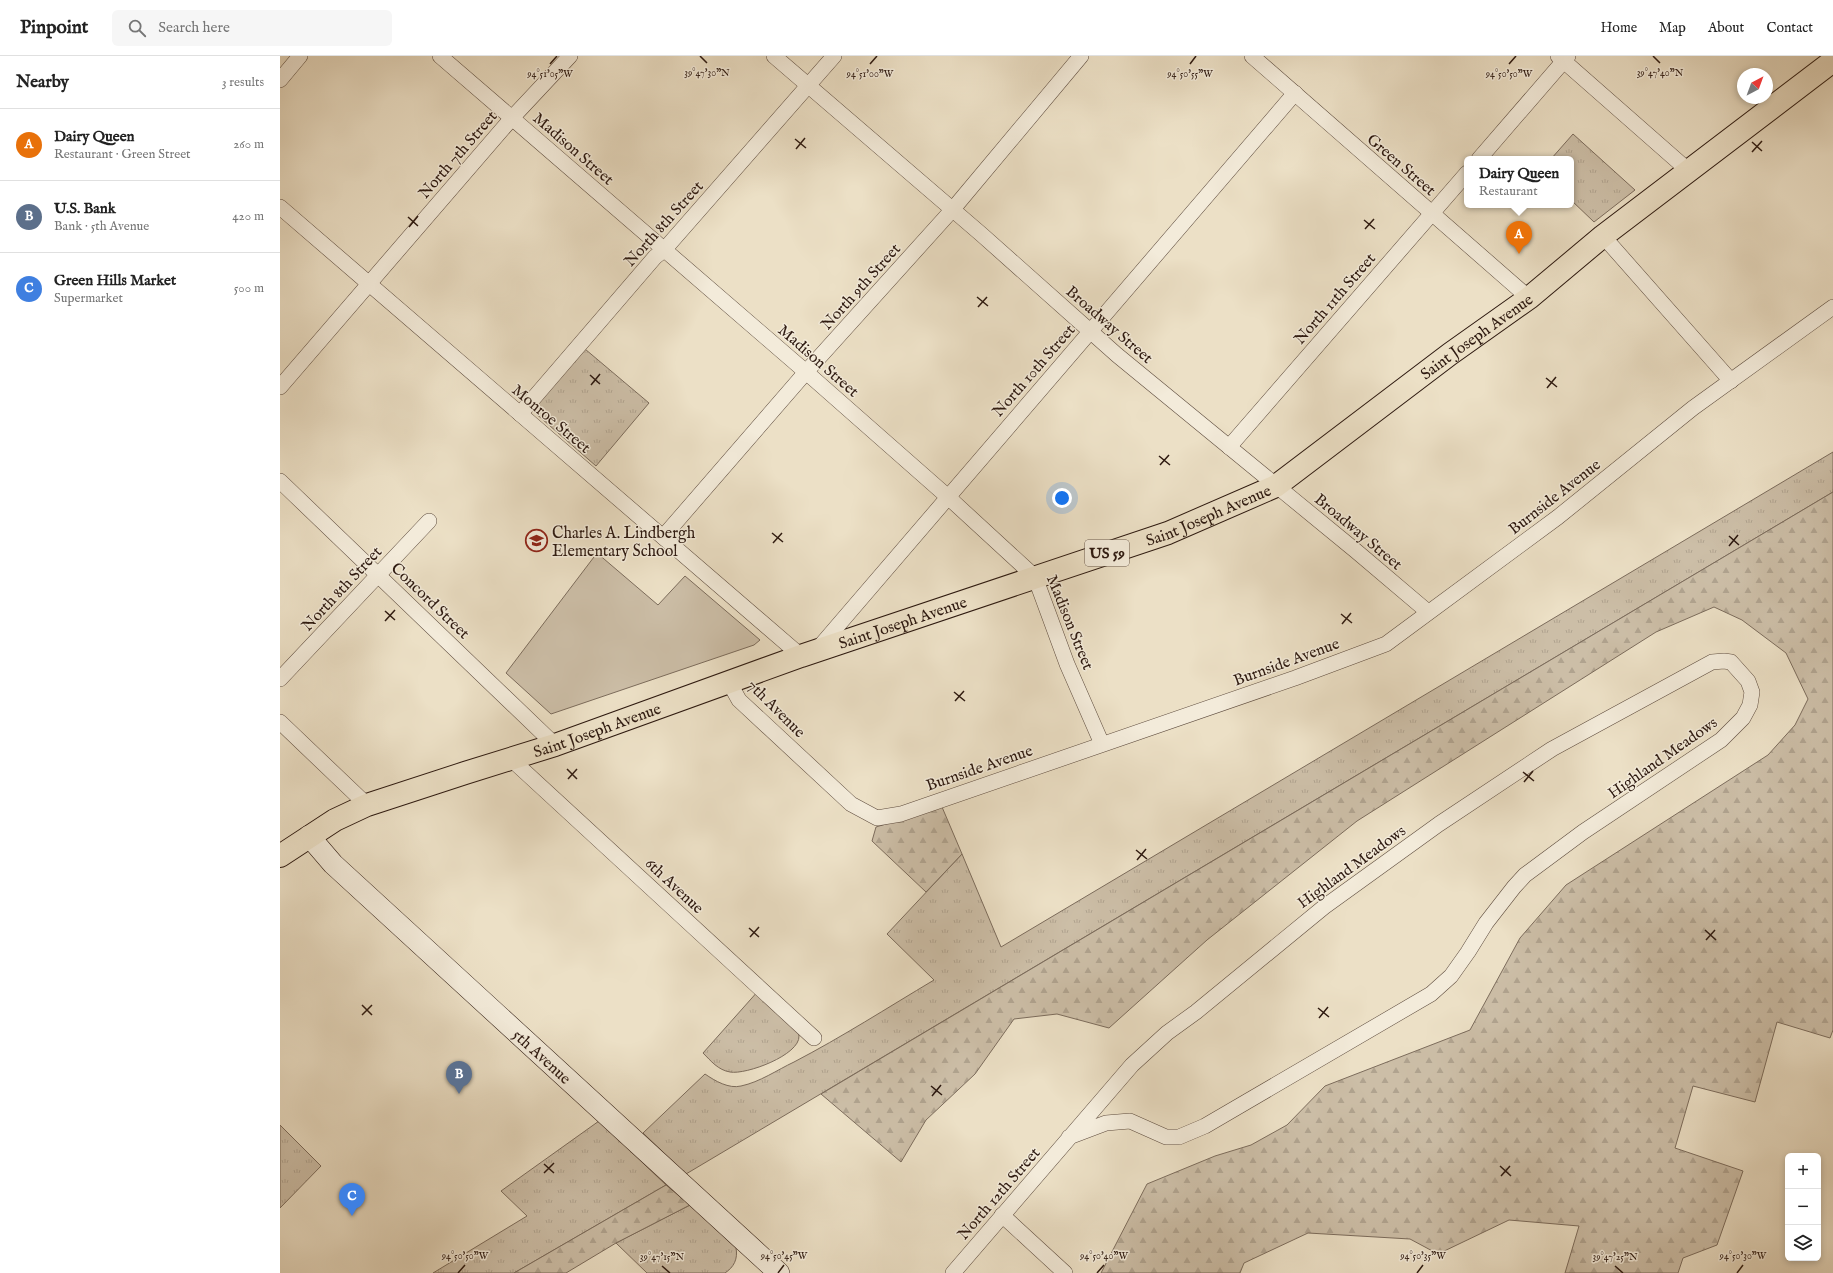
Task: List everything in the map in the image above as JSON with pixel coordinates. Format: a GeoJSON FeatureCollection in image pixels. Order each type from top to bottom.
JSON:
{"type":"FeatureCollection","features":[{"type":"Feature","properties":{"kind":"main road","name":"Saint Joseph Avenue"},"geometry":{"type":"LineString","coordinates":[[280,856],[335,820],[367,805],[464,772],[555,745],[728,682],[1035,577],[1168,534],[1276,486],[1450,354],[1529,298],[1603,236],[1690,172],[1833,61]]}},
{"type":"Feature","properties":{"kind":"street"},"geometry":{"type":"LineString","coordinates":[[280,80],[300,56]]}},
{"type":"Feature","properties":{"kind":"street","name":"Madison Street"},"geometry":{"type":"LineString","coordinates":[[440,56],[806,372],[948,497],[1035,577],[1067,664],[1102,744]]}},
{"type":"Feature","properties":{"kind":"street","name":"North 7th Street"},"geometry":{"type":"LineString","coordinates":[[280,387],[512,118],[570,56]]}},
{"type":"Feature","properties":{"kind":"street","name":"Broadway Street"},"geometry":{"type":"LineString","coordinates":[[774,56],[953,209],[1090,331],[1428,612]]}},
{"type":"Feature","properties":{"kind":"street","name":"North 8th Street"},"geometry":{"type":"LineString","coordinates":[[520,414],[655,257],[664,250],[834,56]]}},
{"type":"Feature","properties":{"kind":"street","name":"North 9th Street"},"geometry":{"type":"LineString","coordinates":[[663,537],[806,372],[953,209],[1081,56]]}},
{"type":"Feature","properties":{"kind":"street","name":"Green Street"},"geometry":{"type":"LineString","coordinates":[[1252,56],[1529,298]]}},
{"type":"Feature","properties":{"kind":"street"},"geometry":{"type":"LineString","coordinates":[[1481,156],[1563,58],[1690,172]]}},
{"type":"Feature","properties":{"kind":"street","name":"North 10th Street"},"geometry":{"type":"LineString","coordinates":[[807,655],[948,497],[1295,93]]}},
{"type":"Feature","properties":{"kind":"street","name":"North 11th Street"},"geometry":{"type":"LineString","coordinates":[[1229,447],[1464,176]]}},
{"type":"Feature","properties":{"kind":"street","name":"Monroe Street"},"geometry":{"type":"LineString","coordinates":[[280,207],[663,537],[807,655]]}},
{"type":"Feature","properties":{"kind":"street"},"geometry":{"type":"LineString","coordinates":[[1603,236],[1731,381]]}},
{"type":"Feature","properties":{"kind":"street","name":"Burnside Avenue"},"geometry":{"type":"LineString","coordinates":[[803,759],[851,804],[869,815],[877,818],[884,818],[901,814],[1295,678],[1386,644],[1558,517],[1693,408],[1833,307]]}},
{"type":"Feature","properties":{"kind":"street","name":"Concord Street"},"geometry":{"type":"LineString","coordinates":[[280,481],[555,745]]}},
{"type":"Feature","properties":{"kind":"street","name":"North 8th Street"},"geometry":{"type":"LineString","coordinates":[[280,679],[429,521]]}},
{"type":"Feature","properties":{"kind":"street","name":"Highland Meadows"},"geometry":{"type":"LineString","coordinates":[[1712,662],[1731,662],[1748,681],[1752,692],[1750,705],[1743,718],[1721,740],[1583,832],[1525,875],[1486,923],[1451,976],[1431,994],[1206,1126],[1179,1137],[1166,1137],[1130,1121],[1106,1123],[1069,1137],[1132,1064],[1167,1033],[1196,1012],[1324,907],[1439,824],[1552,749],[1712,662]]}},
{"type":"Feature","properties":{"kind":"street","name":"7th Avenue"},"geometry":{"type":"LineString","coordinates":[[728,682],[739,700],[803,759]]}},
{"type":"Feature","properties":{"kind":"street"},"geometry":{"type":"LineString","coordinates":[[280,722],[367,805]]}},
{"type":"Feature","properties":{"kind":"street","name":"6th Avenue"},"geometry":{"type":"LineString","coordinates":[[511,759],[814,1038]]}},
{"type":"Feature","properties":{"kind":"street","name":"5th Avenue"},"geometry":{"type":"LineString","coordinates":[[309,836],[334,864],[634,1139],[704,1206],[779,1273]]}},
{"type":"Feature","properties":{"kind":"street","name":"North 12th Street"},"geometry":{"type":"LineString","coordinates":[[953,1273],[1069,1137]]}},
{"type":"Feature","properties":{"kind":"street"},"geometry":{"type":"LineString","coordinates":[[1002,1215],[1065,1273]]}},
{"type":"Feature","properties":{"kind":"green space"},"geometry":{"type":"Polygon","coordinates":[[[1573,134],[1635,190],[1594,222],[1574,203],[1574,156],[1554,156],[1573,134]]]}},
{"type":"Feature","properties":{"kind":"green space"},"geometry":{"type":"Polygon","coordinates":[[[585,349],[649,403],[596,466],[534,412],[536,406],[585,349]]]}},
{"type":"Feature","properties":{"kind":"green space"},"geometry":{"type":"Polygon","coordinates":[[[1833,452],[1833,492],[686,1174],[643,1133],[705,1074],[718,1082],[736,1087],[755,1082],[830,1043],[934,980],[887,934],[962,854],[1001,947],[1833,452]]]}},
{"type":"Feature","properties":{"kind":"green space"},"geometry":{"type":"Polygon","coordinates":[[[1833,492],[1833,1030],[1830,1038],[1777,1022],[1755,1102],[1693,1086],[1675,1148],[1743,1171],[1717,1245],[1683,1258],[1678,1273],[1565,1273],[1579,1226],[1509,1220],[1438,1254],[1410,1239],[1308,1233],[1244,1263],[1240,1273],[1101,1273],[1147,1184],[1215,1156],[1251,1145],[1287,1125],[1325,1086],[1470,1030],[1520,938],[1566,885],[1768,755],[1795,725],[1808,699],[1786,653],[1742,620],[1714,607],[1656,632],[1357,821],[1207,940],[1109,1028],[1057,1014],[1014,1019],[975,1074],[926,1120],[901,1162],[821,1094],[1833,492]]]}},
{"type":"Feature","properties":{"kind":"green space"},"geometry":{"type":"Polygon","coordinates":[[[597,553],[658,605],[685,576],[760,640],[754,645],[551,714],[506,673],[597,553]]]}},
{"type":"Feature","properties":{"kind":"green space"},"geometry":{"type":"Polygon","coordinates":[[[942,807],[962,854],[926,892],[872,841],[876,827],[942,807]]]}},
{"type":"Feature","properties":{"kind":"green space"},"geometry":{"type":"Polygon","coordinates":[[[759,990],[794,1024],[799,1036],[797,1043],[782,1057],[759,1067],[738,1072],[726,1071],[715,1065],[703,1053],[759,990]]]}},
{"type":"Feature","properties":{"kind":"green space"},"geometry":{"type":"Polygon","coordinates":[[[599,1121],[666,1185],[514,1273],[433,1273],[527,1216],[501,1191],[599,1121]]]}},
{"type":"Feature","properties":{"kind":"green space"},"geometry":{"type":"Polygon","coordinates":[[[280,1125],[321,1166],[280,1208],[280,1125]]]}},
{"type":"Feature","properties":{"kind":"green space"},"geometry":{"type":"Polygon","coordinates":[[[666,1185],[690,1205],[616,1243],[566,1273],[514,1273],[666,1185]]]}},
{"type":"Feature","properties":{"kind":"green space"},"geometry":{"type":"Polygon","coordinates":[[[690,1205],[736,1248],[735,1262],[725,1273],[647,1273],[616,1243],[690,1205]]]}},
{"type":"Feature","properties":{"kind":"place","name":"Dairy Queen"},"geometry":{"type":"Point","coordinates":[1519,254]}},
{"type":"Feature","properties":{"kind":"place","name":"Charles A. Lindbergh Elementary School"},"geometry":{"type":"Point","coordinates":[537,541]}},
{"type":"Feature","properties":{"kind":"place","name":"U.S. Bank"},"geometry":{"type":"Point","coordinates":[459,1094]}},
{"type":"Feature","properties":{"kind":"place","name":"Green Hills Market"},"geometry":{"type":"Point","coordinates":[352,1216]}}]}
